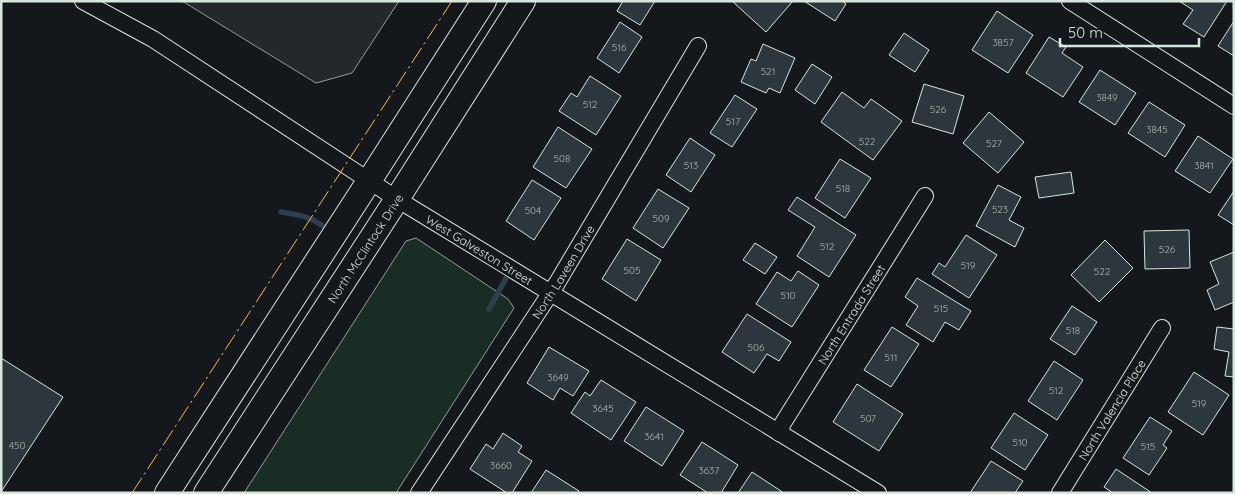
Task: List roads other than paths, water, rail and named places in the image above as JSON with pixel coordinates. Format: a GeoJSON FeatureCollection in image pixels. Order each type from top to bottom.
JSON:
{"type":"FeatureCollection","features":[{"type":"Feature","properties":{"kind":"main road"},"geometry":{"type":"LineString","coordinates":[[167,493],[484,1]]}},
{"type":"Feature","properties":{"kind":"main road","name":"North McClintock Drive"},"geometry":{"type":"LineString","coordinates":[[206,493],[397,199],[522,1]]}},
{"type":"Feature","properties":{"kind":"street","name":"West Galveston Street"},"geometry":{"type":"LineString","coordinates":[[83,1],[153,39],[397,199],[878,493]]}},
{"type":"Feature","properties":{"kind":"street"},"geometry":{"type":"LineString","coordinates":[[1070,1],[1234,106]]}},
{"type":"Feature","properties":{"kind":"street","name":"North Laveen Drive"},"geometry":{"type":"LineString","coordinates":[[426,490],[550,293],[698,46]]}},
{"type":"Feature","properties":{"kind":"street","name":"North Entrada Street"},"geometry":{"type":"LineString","coordinates":[[779,433],[925,196]]}},
{"type":"Feature","properties":{"kind":"street","name":"North Valencia Place"},"geometry":{"type":"LineString","coordinates":[[1060,493],[1162,328]]}},
{"type":"Feature","properties":{"kind":"waterway"},"geometry":{"type":"LineString","coordinates":[[281,212],[308,218],[323,226]]}},
{"type":"Feature","properties":{"kind":"waterway"},"geometry":{"type":"LineString","coordinates":[[489,309],[510,271]]}}]}
